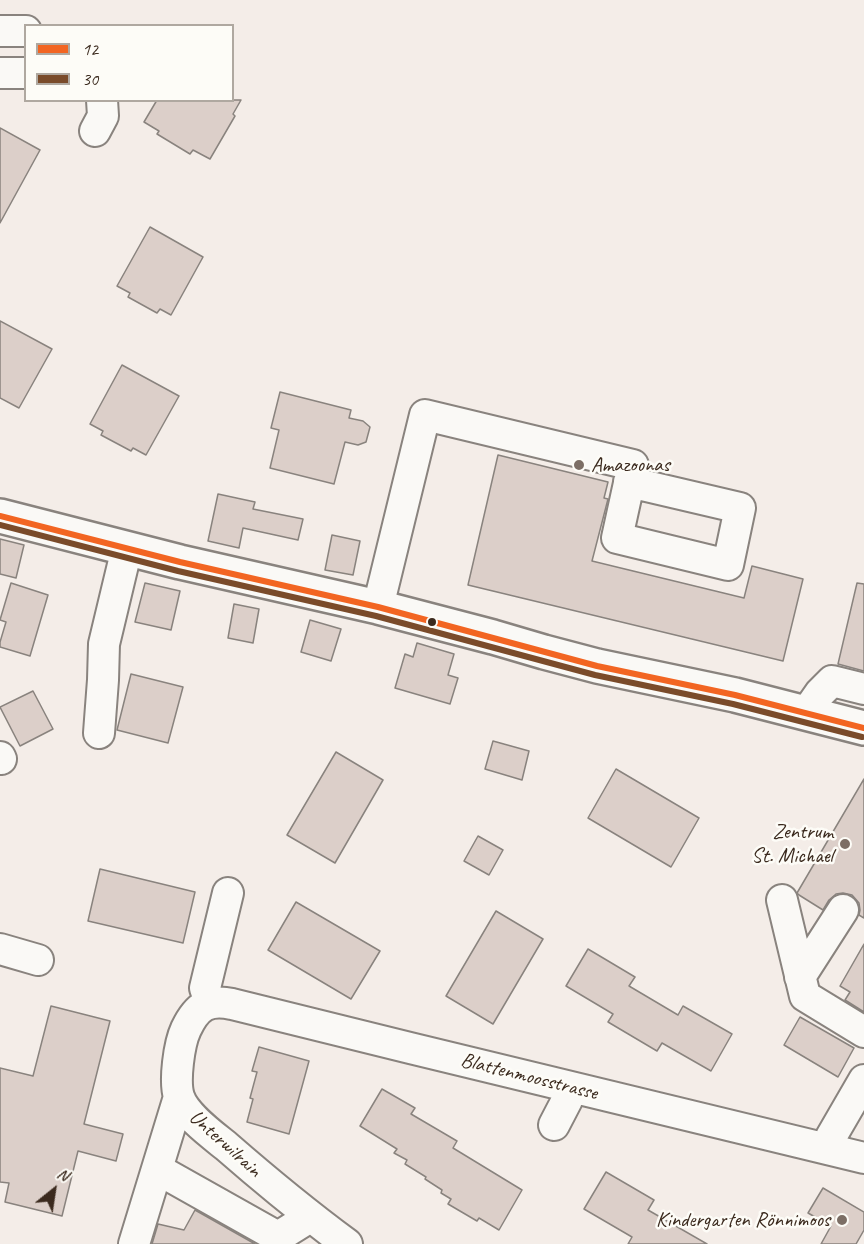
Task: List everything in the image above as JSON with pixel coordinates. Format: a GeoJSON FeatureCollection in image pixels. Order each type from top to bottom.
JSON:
{"type":"FeatureCollection","features":[{"type":"Feature","properties":{"kind":"main road"},"geometry":{"type":"LineString","coordinates":[[0,516],[180,562],[378,607],[597,666],[735,695],[864,728]]}},
{"type":"Feature","properties":{"kind":"street"},"geometry":{"type":"LineString","coordinates":[[0,31],[24,31]]}},
{"type":"Feature","properties":{"kind":"street"},"geometry":{"type":"LineString","coordinates":[[0,73],[24,73]]}},
{"type":"Feature","properties":{"kind":"street"},"geometry":{"type":"LineString","coordinates":[[95,131],[103,116],[102,102]]}},
{"type":"Feature","properties":{"kind":"street"},"geometry":{"type":"LineString","coordinates":[[378,607],[425,416],[633,465],[629,482]]}},
{"type":"Feature","properties":{"kind":"street"},"geometry":{"type":"LineString","coordinates":[[99,733],[104,644],[127,548]]}},
{"type":"Feature","properties":{"kind":"street"},"geometry":{"type":"LineString","coordinates":[[806,713],[832,681],[864,689]]}},
{"type":"Feature","properties":{"kind":"street"},"geometry":{"type":"LineString","coordinates":[[203,1007],[228,893]]}},
{"type":"Feature","properties":{"kind":"street"},"geometry":{"type":"LineString","coordinates":[[782,900],[805,996],[864,1032]]}},
{"type":"Feature","properties":{"kind":"street"},"geometry":{"type":"LineString","coordinates":[[800,977],[843,910]]}},
{"type":"Feature","properties":{"kind":"street"},"geometry":{"type":"LineString","coordinates":[[0,949],[38,960]]}},
{"type":"Feature","properties":{"kind":"street","name":"Blattenmoosstrasse"},"geometry":{"type":"LineString","coordinates":[[203,1007],[220,1002],[232,1004],[864,1158]]}},
{"type":"Feature","properties":{"kind":"street","name":"Unterwilrain"},"geometry":{"type":"LineString","coordinates":[[203,1007],[185,1030],[180,1053],[176,1079],[179,1097],[185,1109],[310,1217],[347,1244]]}},
{"type":"Feature","properties":{"kind":"street"},"geometry":{"type":"LineString","coordinates":[[828,1149],[831,1137],[864,1080]]}},
{"type":"Feature","properties":{"kind":"street"},"geometry":{"type":"LineString","coordinates":[[554,1125],[567,1100],[570,1087]]}},
{"type":"Feature","properties":{"kind":"street"},"geometry":{"type":"LineString","coordinates":[[134,1244],[179,1097]]}},
{"type":"Feature","properties":{"kind":"street"},"geometry":{"type":"LineString","coordinates":[[157,1169],[278,1237],[310,1217]]}},
{"type":"Feature","properties":{"kind":"building"},"geometry":{"type":"Polygon","coordinates":[[[234,100],[241,100],[233,114],[235,116],[210,159],[193,150],[190,154],[157,134],[159,131],[144,122],[156,102],[234,102],[234,100]]]}},
{"type":"Feature","properties":{"kind":"building"},"geometry":{"type":"Polygon","coordinates":[[[0,128],[40,150],[0,223],[0,128]]]}},
{"type":"Feature","properties":{"kind":"building"},"geometry":{"type":"Polygon","coordinates":[[[150,227],[203,257],[171,315],[160,309],[157,313],[128,297],[130,293],[117,286],[150,227]]]}},
{"type":"Feature","properties":{"kind":"building"},"geometry":{"type":"Polygon","coordinates":[[[0,321],[52,349],[19,408],[0,398],[0,321]]]}},
{"type":"Feature","properties":{"kind":"building"},"geometry":{"type":"Polygon","coordinates":[[[122,365],[179,396],[146,455],[133,448],[131,451],[101,435],[103,431],[90,424],[122,365]]]}},
{"type":"Feature","properties":{"kind":"building"},"geometry":{"type":"Polygon","coordinates":[[[280,392],[351,410],[349,418],[363,421],[370,427],[366,442],[358,445],[345,442],[334,484],[270,468],[279,430],[271,428],[280,392]]]}},
{"type":"Feature","properties":{"kind":"building"},"geometry":{"type":"Polygon","coordinates":[[[498,455],[608,482],[604,498],[608,499],[592,561],[744,598],[752,566],[803,579],[783,661],[468,585],[498,455]]]}},
{"type":"Feature","properties":{"kind":"building"},"geometry":{"type":"Polygon","coordinates":[[[218,494],[255,502],[253,509],[303,519],[298,540],[243,528],[239,548],[208,541],[218,494]]]}},
{"type":"Feature","properties":{"kind":"building"},"geometry":{"type":"Polygon","coordinates":[[[332,535],[360,541],[353,575],[325,570],[332,535]]]}},
{"type":"Feature","properties":{"kind":"building"},"geometry":{"type":"Polygon","coordinates":[[[0,539],[24,545],[16,578],[0,574],[0,539]]]}},
{"type":"Feature","properties":{"kind":"building"},"geometry":{"type":"Polygon","coordinates":[[[11,583],[48,595],[30,656],[0,647],[6,622],[0,620],[11,583]]]}},
{"type":"Feature","properties":{"kind":"building"},"geometry":{"type":"Polygon","coordinates":[[[145,583],[180,591],[171,630],[135,622],[145,583]]]}},
{"type":"Feature","properties":{"kind":"building"},"geometry":{"type":"Polygon","coordinates":[[[857,583],[864,584],[864,671],[838,664],[857,583]]]}},
{"type":"Feature","properties":{"kind":"building"},"geometry":{"type":"Polygon","coordinates":[[[234,604],[259,609],[253,643],[228,638],[234,604]]]}},
{"type":"Feature","properties":{"kind":"building"},"geometry":{"type":"Polygon","coordinates":[[[310,620],[341,629],[331,661],[301,652],[310,620]]]}},
{"type":"Feature","properties":{"kind":"building"},"geometry":{"type":"Polygon","coordinates":[[[417,643],[454,654],[448,675],[458,678],[450,704],[395,688],[405,654],[413,657],[417,643]]]}},
{"type":"Feature","properties":{"kind":"building"},"geometry":{"type":"Polygon","coordinates":[[[131,674],[183,687],[168,743],[117,730],[131,674]]]}},
{"type":"Feature","properties":{"kind":"building"},"geometry":{"type":"Polygon","coordinates":[[[33,691],[53,729],[20,746],[0,707],[33,691]]]}},
{"type":"Feature","properties":{"kind":"building"},"geometry":{"type":"Polygon","coordinates":[[[493,741],[529,751],[522,780],[485,769],[493,741]]]}},
{"type":"Feature","properties":{"kind":"building"},"geometry":{"type":"Polygon","coordinates":[[[336,752],[383,780],[335,863],[287,835],[336,752]]]}},
{"type":"Feature","properties":{"kind":"building"},"geometry":{"type":"Polygon","coordinates":[[[616,769],[699,818],[671,867],[588,818],[616,769]]]}},
{"type":"Feature","properties":{"kind":"building","name":"Zentrum St. Michael"},"geometry":{"type":"Polygon","coordinates":[[[864,779],[864,918],[859,915],[859,903],[852,895],[836,894],[823,910],[797,893],[864,779]]]}},
{"type":"Feature","properties":{"kind":"building"},"geometry":{"type":"Polygon","coordinates":[[[478,836],[503,850],[489,875],[464,861],[478,836]]]}},
{"type":"Feature","properties":{"kind":"building"},"geometry":{"type":"Polygon","coordinates":[[[100,869],[195,892],[183,943],[88,921],[100,869]]]}},
{"type":"Feature","properties":{"kind":"building"},"geometry":{"type":"Polygon","coordinates":[[[296,902],[380,951],[351,999],[268,950],[296,902]]]}},
{"type":"Feature","properties":{"kind":"building"},"geometry":{"type":"Polygon","coordinates":[[[496,911],[543,939],[493,1024],[446,996],[496,911]]]}},
{"type":"Feature","properties":{"kind":"building"},"geometry":{"type":"Polygon","coordinates":[[[864,944],[864,1012],[845,1000],[850,992],[840,986],[864,944]]]}},
{"type":"Feature","properties":{"kind":"building"},"geometry":{"type":"Polygon","coordinates":[[[588,949],[635,977],[629,986],[678,1015],[683,1006],[732,1034],[711,1071],[662,1043],[657,1051],[608,1022],[613,1014],[566,986],[588,949]]]}},
{"type":"Feature","properties":{"kind":"building"},"geometry":{"type":"Polygon","coordinates":[[[51,1006],[110,1021],[84,1124],[123,1134],[116,1161],[78,1151],[62,1216],[5,1202],[9,1183],[0,1182],[0,1068],[33,1076],[51,1006]]]}},
{"type":"Feature","properties":{"kind":"building"},"geometry":{"type":"Polygon","coordinates":[[[800,1017],[854,1048],[838,1077],[784,1045],[800,1017]]]}},
{"type":"Feature","properties":{"kind":"building"},"geometry":{"type":"Polygon","coordinates":[[[259,1047],[309,1061],[289,1134],[247,1122],[257,1072],[252,1071],[259,1047]]]}},
{"type":"Feature","properties":{"kind":"building"},"geometry":{"type":"Polygon","coordinates":[[[382,1089],[415,1108],[411,1114],[457,1141],[453,1148],[522,1190],[499,1230],[479,1218],[477,1221],[448,1204],[451,1199],[425,1179],[426,1177],[405,1164],[407,1160],[394,1153],[397,1149],[360,1126],[382,1089]]]}},
{"type":"Feature","properties":{"kind":"building"},"geometry":{"type":"Polygon","coordinates":[[[606,1172],[654,1200],[648,1210],[707,1244],[628,1244],[632,1237],[584,1209],[606,1172]]]}},
{"type":"Feature","properties":{"kind":"building","name":"Kindergarten Rönnimoos"},"geometry":{"type":"Polygon","coordinates":[[[823,1188],[864,1212],[864,1230],[856,1244],[821,1244],[831,1226],[808,1213],[823,1188]]]}},
{"type":"Feature","properties":{"kind":"building"},"geometry":{"type":"Polygon","coordinates":[[[195,1210],[255,1244],[152,1244],[158,1224],[184,1230],[195,1210]]]}},
{"type":"Feature","properties":{"kind":"transit line","name":"12"},"geometry":{"type":"LineString","coordinates":[[0,516],[180,562],[378,607],[597,666],[735,695],[864,728]]}},
{"type":"Feature","properties":{"kind":"transit line","name":"30"},"geometry":{"type":"LineString","coordinates":[[0,525],[178,571],[376,616],[595,675],[733,704],[862,737]]}},
{"type":"Feature","properties":{"kind":"place","name":"Amazoonas"},"geometry":{"type":"Point","coordinates":[579,465]}},
{"type":"Feature","properties":{"kind":"place","name":"Zentrum St. Michael"},"geometry":{"type":"Point","coordinates":[845,844]}},
{"type":"Feature","properties":{"kind":"place","name":"Kindergarten Rönnimoos"},"geometry":{"type":"Point","coordinates":[842,1220]}}]}
